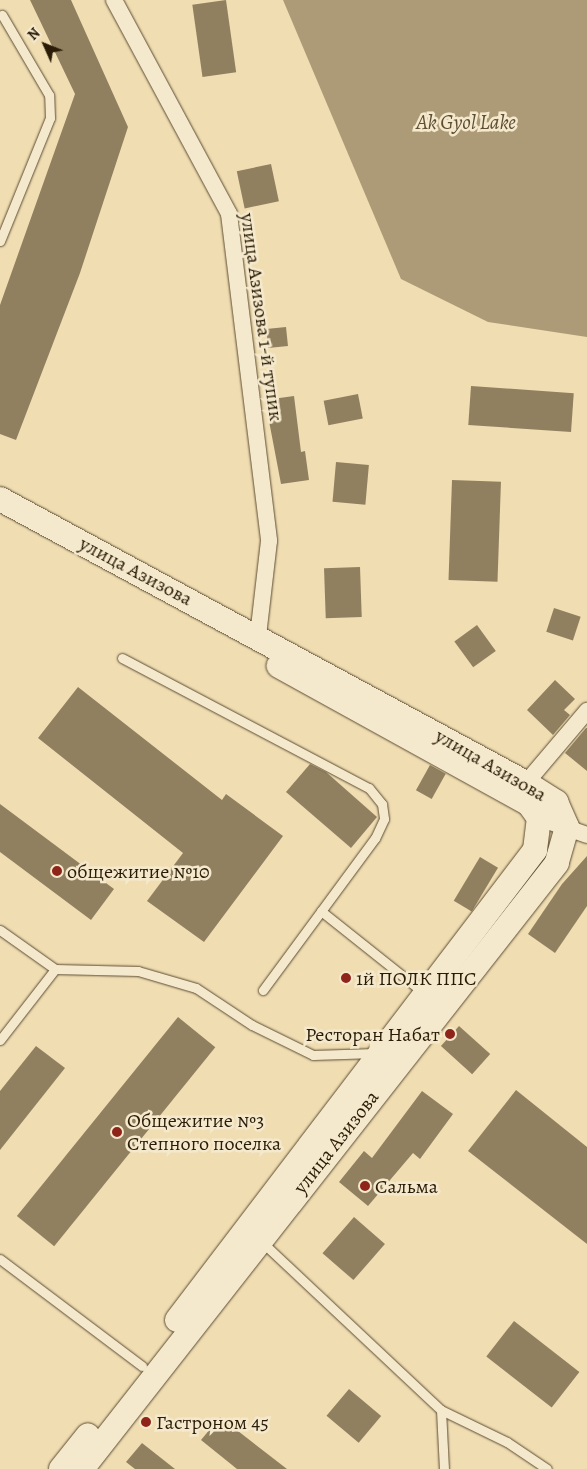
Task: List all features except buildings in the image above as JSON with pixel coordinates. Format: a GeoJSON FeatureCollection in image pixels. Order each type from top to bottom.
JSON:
{"type":"FeatureCollection","features":[{"type":"Feature","properties":{"kind":"main road","name":"улица Азизова"},"geometry":{"type":"LineString","coordinates":[[0,499],[258,636],[520,790],[540,818],[535,850],[524,868],[385,1050],[82,1469]]}},
{"type":"Feature","properties":{"kind":"main road","name":"улица Азизова"},"geometry":{"type":"LineString","coordinates":[[0,516],[520,790],[556,802],[577,831],[557,863],[142,1366],[62,1469]]}},
{"type":"Feature","properties":{"kind":"street","name":"улица Азизова 1-й тупик"},"geometry":{"type":"LineString","coordinates":[[114,0],[229,214],[269,541],[258,636]]}},
{"type":"Feature","properties":{"kind":"street"},"geometry":{"type":"LineString","coordinates":[[520,790],[587,711]]}},
{"type":"Feature","properties":{"kind":"street"},"geometry":{"type":"LineString","coordinates":[[540,818],[577,831]]}},
{"type":"Feature","properties":{"kind":"lane"},"geometry":{"type":"LineString","coordinates":[[0,241],[50,118],[49,95],[2,15]]}},
{"type":"Feature","properties":{"kind":"lane"},"geometry":{"type":"LineString","coordinates":[[122,658],[369,788],[382,804],[384,818],[375,838],[263,990]]}},
{"type":"Feature","properties":{"kind":"lane"},"geometry":{"type":"LineString","coordinates":[[321,911],[427,995]]}},
{"type":"Feature","properties":{"kind":"lane"},"geometry":{"type":"LineString","coordinates":[[0,930],[55,969],[138,971],[196,988],[252,1024],[314,1056],[367,1055],[385,1050]]}},
{"type":"Feature","properties":{"kind":"lane"},"geometry":{"type":"LineString","coordinates":[[0,1040],[55,969]]}},
{"type":"Feature","properties":{"kind":"lane"},"geometry":{"type":"LineString","coordinates":[[253,1233],[441,1410],[507,1442],[547,1469]]}},
{"type":"Feature","properties":{"kind":"lane"},"geometry":{"type":"LineString","coordinates":[[0,1259],[142,1366]]}},
{"type":"Feature","properties":{"kind":"lane"},"geometry":{"type":"LineString","coordinates":[[441,1410],[444,1469]]}},
{"type":"Feature","properties":{"kind":"water","name":"Ak Gyol Lake"},"geometry":{"type":"Polygon","coordinates":[[[283,0],[587,0],[587,337],[488,322],[401,279],[283,0]]]}},
{"type":"Feature","properties":{"kind":"place","name":"общежитие №10"},"geometry":{"type":"Point","coordinates":[57,871]}},
{"type":"Feature","properties":{"kind":"place","name":"1й ПОЛК ППС"},"geometry":{"type":"Point","coordinates":[346,978]}},
{"type":"Feature","properties":{"kind":"place","name":"Ресторан Набат"},"geometry":{"type":"Point","coordinates":[450,1034]}},
{"type":"Feature","properties":{"kind":"place","name":"Общежитие №3 Степного поселка"},"geometry":{"type":"Point","coordinates":[117,1132]}},
{"type":"Feature","properties":{"kind":"place","name":"Сальма"},"geometry":{"type":"Point","coordinates":[365,1186]}},
{"type":"Feature","properties":{"kind":"place","name":"Гастроном 45"},"geometry":{"type":"Point","coordinates":[146,1422]}}]}
